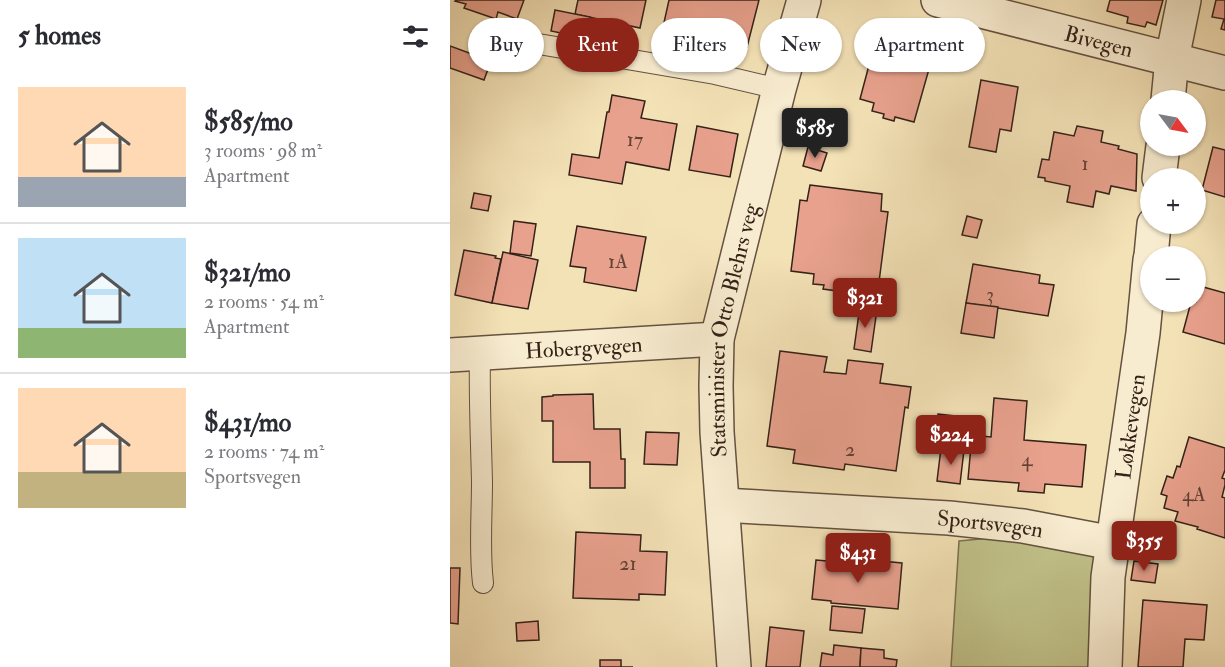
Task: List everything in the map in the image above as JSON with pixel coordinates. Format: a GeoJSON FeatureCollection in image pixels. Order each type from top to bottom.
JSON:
{"type":"FeatureCollection","features":[{"type":"Feature","properties":{"kind":"street","name":"Statsminister Otto Blehrs veg"},"geometry":{"type":"LineString","coordinates":[[734,667],[717,432],[717,339],[779,89],[804,0]]}},
{"type":"Feature","properties":{"kind":"street","name":"Bivegen"},"geometry":{"type":"LineString","coordinates":[[939,0],[1225,73]]}},
{"type":"Feature","properties":{"kind":"street"},"geometry":{"type":"LineString","coordinates":[[1169,90],[1172,59],[1184,0]]}},
{"type":"Feature","properties":{"kind":"street","name":"Løkkevegen"},"geometry":{"type":"LineString","coordinates":[[1105,667],[1108,577],[1145,312]]}},
{"type":"Feature","properties":{"kind":"street","name":"Hobergvegen"},"geometry":{"type":"LineString","coordinates":[[465,354],[717,339]]}},
{"type":"Feature","properties":{"kind":"street","name":"Sportsvegen"},"geometry":{"type":"LineString","coordinates":[[723,505],[949,518],[1023,526],[1113,543]]}},
{"type":"Feature","properties":{"kind":"lane"},"geometry":{"type":"LineString","coordinates":[[544,45],[716,74],[779,89]]}},
{"type":"Feature","properties":{"kind":"lane"},"geometry":{"type":"LineString","coordinates":[[465,354],[479,406],[483,584]]}},
{"type":"Feature","properties":{"kind":"green space"},"geometry":{"type":"Polygon","coordinates":[[[1101,528],[1122,667],[951,667],[959,541],[1101,528]]]}},
{"type":"Feature","properties":{"kind":"building"},"geometry":{"type":"Polygon","coordinates":[[[524,0],[517,18],[498,12],[496,18],[493,18],[464,8],[466,4],[455,1],[524,0]]]}},
{"type":"Feature","properties":{"kind":"building"},"geometry":{"type":"Polygon","coordinates":[[[578,0],[646,0],[640,28],[639,18],[594,18],[575,14],[578,0]]]}},
{"type":"Feature","properties":{"kind":"building"},"geometry":{"type":"Polygon","coordinates":[[[669,0],[759,0],[748,43],[748,18],[665,18],[669,0]]]}},
{"type":"Feature","properties":{"kind":"building"},"geometry":{"type":"Polygon","coordinates":[[[1110,0],[1163,0],[1156,25],[1147,22],[1145,27],[1127,23],[1128,17],[1107,11],[1110,0]]]}},
{"type":"Feature","properties":{"kind":"building"},"geometry":{"type":"Polygon","coordinates":[[[1216,0],[1225,0],[1225,30],[1221,29],[1224,19],[1212,17],[1216,0]]]}},
{"type":"Feature","properties":{"kind":"building"},"geometry":{"type":"Polygon","coordinates":[[[555,10],[590,17],[556,18],[556,32],[551,31],[555,10]]]}},
{"type":"Feature","properties":{"kind":"building"},"geometry":{"type":"Polygon","coordinates":[[[450,46],[468,53],[468,72],[487,72],[484,80],[450,68],[450,46]]]}},
{"type":"Feature","properties":{"kind":"building"},"geometry":{"type":"Polygon","coordinates":[[[867,72],[928,72],[914,122],[895,117],[894,121],[883,118],[884,114],[872,111],[874,103],[860,99],[867,72]]]}},
{"type":"Feature","properties":{"kind":"building"},"geometry":{"type":"Polygon","coordinates":[[[981,80],[1018,87],[1011,131],[1000,129],[996,152],[969,147],[981,80]]]}},
{"type":"Feature","properties":{"kind":"building"},"geometry":{"type":"Polygon","coordinates":[[[612,95],[645,101],[641,118],[677,124],[669,170],[626,162],[622,184],[569,175],[572,154],[599,158],[612,95]]]}},
{"type":"Feature","properties":{"kind":"building"},"geometry":{"type":"Polygon","coordinates":[[[697,126],[738,134],[730,177],[689,170],[697,126]]]}},
{"type":"Feature","properties":{"kind":"building"},"geometry":{"type":"Polygon","coordinates":[[[1077,126],[1103,131],[1101,142],[1119,146],[1118,149],[1137,154],[1136,191],[1111,186],[1109,194],[1096,191],[1093,207],[1067,202],[1070,186],[1045,181],[1045,178],[1038,177],[1042,159],[1049,160],[1054,132],[1074,136],[1077,126]]]}},
{"type":"Feature","properties":{"kind":"building"},"geometry":{"type":"Polygon","coordinates":[[[808,147],[827,153],[821,171],[803,166],[808,147]]]}},
{"type":"Feature","properties":{"kind":"building"},"geometry":{"type":"Polygon","coordinates":[[[1213,147],[1225,150],[1225,197],[1206,191],[1206,174],[1213,147]]]}},
{"type":"Feature","properties":{"kind":"building"},"geometry":{"type":"Polygon","coordinates":[[[810,185],[882,194],[881,211],[888,212],[879,282],[862,280],[860,294],[823,289],[824,285],[813,284],[814,274],[791,271],[800,200],[807,201],[810,185]]]}},
{"type":"Feature","properties":{"kind":"building"},"geometry":{"type":"Polygon","coordinates":[[[474,193],[491,196],[488,211],[471,208],[474,193]]]}},
{"type":"Feature","properties":{"kind":"building"},"geometry":{"type":"Polygon","coordinates":[[[967,216],[982,220],[977,238],[962,235],[967,216]]]}},
{"type":"Feature","properties":{"kind":"building"},"geometry":{"type":"Polygon","coordinates":[[[514,221],[536,224],[531,256],[510,253],[514,221]]]}},
{"type":"Feature","properties":{"kind":"building"},"geometry":{"type":"Polygon","coordinates":[[[577,226],[646,237],[636,291],[584,282],[586,268],[570,266],[577,226]]]}},
{"type":"Feature","properties":{"kind":"building"},"geometry":{"type":"Polygon","coordinates":[[[464,250],[501,259],[492,303],[455,295],[464,250]]]}},
{"type":"Feature","properties":{"kind":"building"},"geometry":{"type":"Polygon","coordinates":[[[503,252],[538,260],[528,309],[492,303],[503,252]]]}},
{"type":"Feature","properties":{"kind":"building"},"geometry":{"type":"Polygon","coordinates":[[[973,264],[1040,275],[1039,283],[1054,285],[1048,316],[966,303],[973,264]]]}},
{"type":"Feature","properties":{"kind":"building"},"geometry":{"type":"Polygon","coordinates":[[[1206,288],[1225,293],[1225,344],[1183,332],[1188,312],[1206,312],[1206,288]]]}},
{"type":"Feature","properties":{"kind":"building"},"geometry":{"type":"Polygon","coordinates":[[[966,303],[998,307],[994,338],[961,333],[966,303]]]}},
{"type":"Feature","properties":{"kind":"building"},"geometry":{"type":"Polygon","coordinates":[[[860,306],[877,309],[871,352],[854,349],[860,306]]]}},
{"type":"Feature","properties":{"kind":"building"},"geometry":{"type":"Polygon","coordinates":[[[780,351],[827,357],[824,372],[846,374],[848,360],[883,364],[880,383],[911,387],[908,408],[905,407],[896,471],[845,464],[844,470],[793,463],[795,450],[767,446],[780,351]]]}},
{"type":"Feature","properties":{"kind":"building"},"geometry":{"type":"Polygon","coordinates":[[[593,394],[594,429],[620,429],[621,459],[625,459],[625,488],[590,488],[590,462],[553,462],[553,421],[542,421],[542,397],[593,394]]]}},
{"type":"Feature","properties":{"kind":"building"},"geometry":{"type":"Polygon","coordinates":[[[994,398],[1027,401],[1024,440],[1086,445],[1082,487],[1045,484],[1044,493],[1018,491],[1019,483],[968,479],[972,435],[991,437],[994,398]]]}},
{"type":"Feature","properties":{"kind":"building"},"geometry":{"type":"Polygon","coordinates":[[[938,414],[955,416],[951,448],[935,446],[938,414]]]}},
{"type":"Feature","properties":{"kind":"building"},"geometry":{"type":"Polygon","coordinates":[[[646,432],[679,433],[677,465],[644,464],[646,432]]]}},
{"type":"Feature","properties":{"kind":"building"},"geometry":{"type":"Polygon","coordinates":[[[1189,437],[1225,448],[1225,470],[1222,478],[1225,479],[1225,485],[1222,497],[1225,498],[1225,538],[1175,521],[1178,512],[1164,508],[1167,496],[1161,494],[1167,476],[1173,478],[1177,466],[1180,467],[1189,437]]]}},
{"type":"Feature","properties":{"kind":"building"},"geometry":{"type":"Polygon","coordinates":[[[941,448],[964,450],[960,484],[937,481],[941,448]]]}},
{"type":"Feature","properties":{"kind":"building"},"geometry":{"type":"Polygon","coordinates":[[[576,532],[641,535],[640,551],[667,552],[665,595],[639,594],[639,600],[573,598],[576,532]]]}},
{"type":"Feature","properties":{"kind":"building"},"geometry":{"type":"Polygon","coordinates":[[[816,560],[871,565],[871,560],[902,563],[898,609],[812,599],[816,560]]]}},
{"type":"Feature","properties":{"kind":"building"},"geometry":{"type":"Polygon","coordinates":[[[1134,561],[1158,564],[1155,583],[1131,580],[1134,561]]]}},
{"type":"Feature","properties":{"kind":"building"},"geometry":{"type":"Polygon","coordinates":[[[450,568],[460,568],[458,624],[450,623],[450,568]]]}},
{"type":"Feature","properties":{"kind":"building"},"geometry":{"type":"Polygon","coordinates":[[[1143,600],[1207,605],[1204,640],[1185,639],[1183,667],[1138,667],[1143,600]]]}},
{"type":"Feature","properties":{"kind":"building"},"geometry":{"type":"Polygon","coordinates":[[[832,606],[865,609],[862,633],[830,630],[832,606]]]}},
{"type":"Feature","properties":{"kind":"building"},"geometry":{"type":"Polygon","coordinates":[[[538,621],[539,640],[517,641],[516,623],[538,621]]]}},
{"type":"Feature","properties":{"kind":"building"},"geometry":{"type":"Polygon","coordinates":[[[770,627],[804,631],[800,667],[766,667],[770,627]]]}},
{"type":"Feature","properties":{"kind":"building"},"geometry":{"type":"Polygon","coordinates":[[[834,645],[861,648],[860,667],[820,667],[822,653],[833,655],[834,645]]]}},
{"type":"Feature","properties":{"kind":"building"},"geometry":{"type":"Polygon","coordinates":[[[861,648],[884,650],[884,658],[897,660],[896,667],[860,667],[861,648]]]}},
{"type":"Feature","properties":{"kind":"building"},"geometry":{"type":"Polygon","coordinates":[[[600,660],[621,660],[621,667],[600,667],[600,660]]]}}]}
